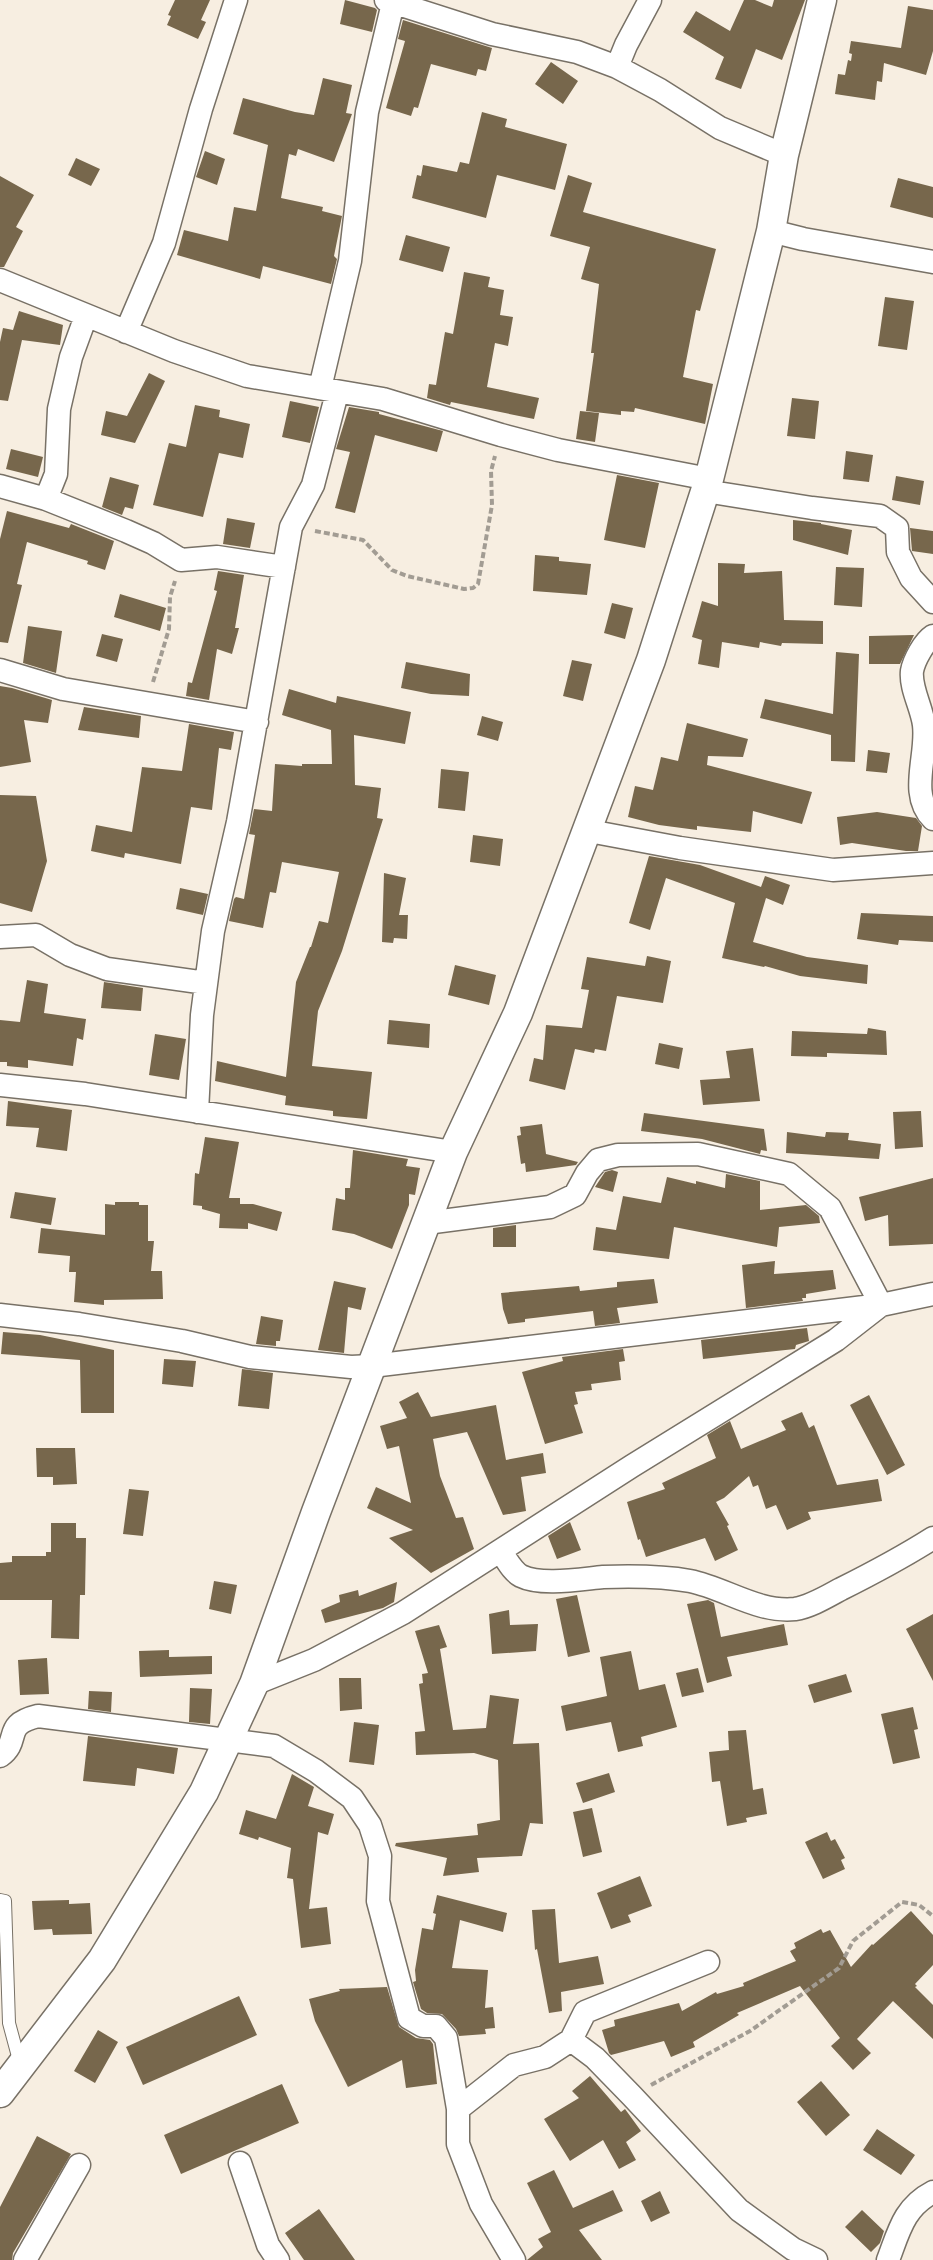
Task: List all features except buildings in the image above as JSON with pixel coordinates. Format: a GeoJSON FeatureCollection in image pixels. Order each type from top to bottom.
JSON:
{"type":"FeatureCollection","features":[{"type":"Feature","properties":{"kind":"street"},"geometry":{"type":"LineString","coordinates":[[126,332],[164,243],[201,109],[236,0]]}},
{"type":"Feature","properties":{"kind":"street"},"geometry":{"type":"LineString","coordinates":[[617,67],[650,0]]}},
{"type":"Feature","properties":{"kind":"street"},"geometry":{"type":"LineString","coordinates":[[0,2093],[102,1960],[204,1792],[229,1740],[254,1684],[453,1152],[518,1013],[651,660],[707,485],[771,231],[784,154],[822,0]]}},
{"type":"Feature","properties":{"kind":"street"},"geometry":{"type":"LineString","coordinates":[[197,1112],[202,1016],[213,931],[238,822],[291,527],[313,485],[350,261],[367,112],[389,1],[492,34],[577,52],[617,67],[660,90],[720,128],[784,154]]}},
{"type":"Feature","properties":{"kind":"street"},"geometry":{"type":"LineString","coordinates":[[771,231],[803,239],[933,262]]}},
{"type":"Feature","properties":{"kind":"street"},"geometry":{"type":"LineString","coordinates":[[0,280],[126,332],[247,376],[382,399],[501,435],[707,485],[812,508],[880,516],[897,528],[898,552],[911,578],[933,602]]}},
{"type":"Feature","properties":{"kind":"street"},"geometry":{"type":"LineString","coordinates":[[46,499],[56,474],[61,399],[70,357],[86,316]]}},
{"type":"Feature","properties":{"kind":"street"},"geometry":{"type":"LineString","coordinates":[[0,486],[46,499],[153,543],[181,560],[217,557],[284,567]]}},
{"type":"Feature","properties":{"kind":"street"},"geometry":{"type":"LineString","coordinates":[[933,636],[927,640],[912,669],[912,683],[925,727],[920,798],[925,811],[933,819]]}},
{"type":"Feature","properties":{"kind":"street"},"geometry":{"type":"LineString","coordinates":[[0,670],[63,689],[257,723]]}},
{"type":"Feature","properties":{"kind":"street"},"geometry":{"type":"LineString","coordinates":[[588,831],[680,848],[833,870],[933,862]]}},
{"type":"Feature","properties":{"kind":"street"},"geometry":{"type":"LineString","coordinates":[[0,937],[36,935],[70,955],[107,969],[206,983]]}},
{"type":"Feature","properties":{"kind":"street"},"geometry":{"type":"LineString","coordinates":[[0,1085],[85,1094],[453,1152]]}},
{"type":"Feature","properties":{"kind":"street"},"geometry":{"type":"LineString","coordinates":[[426,1223],[550,1207],[575,1195],[587,1173],[598,1160],[618,1155],[698,1154],[789,1174],[830,1208],[881,1305]]}},
{"type":"Feature","properties":{"kind":"street"},"geometry":{"type":"LineString","coordinates":[[0,1315],[79,1324],[182,1341],[250,1357],[351,1367],[881,1305],[931,1297]]}},
{"type":"Feature","properties":{"kind":"street"},"geometry":{"type":"LineString","coordinates":[[254,1684],[314,1660],[403,1613],[632,1466],[836,1340],[881,1305]]}},
{"type":"Feature","properties":{"kind":"street"},"geometry":{"type":"LineString","coordinates":[[501,1552],[514,1570],[521,1576],[533,1580],[615,1577],[688,1581],[713,1587],[733,1597],[770,1608],[796,1609],[887,1566],[933,1538]]}},
{"type":"Feature","properties":{"kind":"street"},"geometry":{"type":"LineString","coordinates":[[0,1756],[11,1744],[13,1730],[23,1719],[38,1716],[274,1746],[316,1771],[352,1798],[370,1825],[380,1856],[378,1901],[409,2018],[423,2025],[436,2026],[446,2038],[458,2109],[458,2144],[482,2204],[514,2260]]}},
{"type":"Feature","properties":{"kind":"street"},"geometry":{"type":"LineString","coordinates":[[458,2109],[514,2065],[545,2057],[571,2040],[585,2012],[708,1962]]}},
{"type":"Feature","properties":{"kind":"street"},"geometry":{"type":"LineString","coordinates":[[571,2040],[595,2058],[739,2210],[793,2249],[816,2260]]}},
{"type":"Feature","properties":{"kind":"street"},"geometry":{"type":"LineString","coordinates":[[240,2163],[268,2245],[278,2260]]}},
{"type":"Feature","properties":{"kind":"street"},"geometry":{"type":"LineString","coordinates":[[25,2260],[79,2165]]}},
{"type":"Feature","properties":{"kind":"street"},"geometry":{"type":"LineString","coordinates":[[888,2260],[906,2214],[920,2199],[933,2192]]}},
{"type":"Feature","properties":{"kind":"lane"},"geometry":{"type":"LineString","coordinates":[[0,1900],[5,1901],[9,2023],[21,2065]]}},
{"type":"Feature","properties":{"kind":"path"},"geometry":{"type":"LineString","coordinates":[[291,527],[363,540],[392,570],[407,576],[464,589],[473,588],[478,584],[492,505],[491,471],[501,435]]}},
{"type":"Feature","properties":{"kind":"path"},"geometry":{"type":"LineString","coordinates":[[147,703],[169,629],[170,597],[181,560]]}},
{"type":"Feature","properties":{"kind":"path"},"geometry":{"type":"LineString","coordinates":[[632,2096],[750,2031],[821,1981],[839,1968],[853,1941],[902,1902],[919,1905],[933,1916]]}}]}
